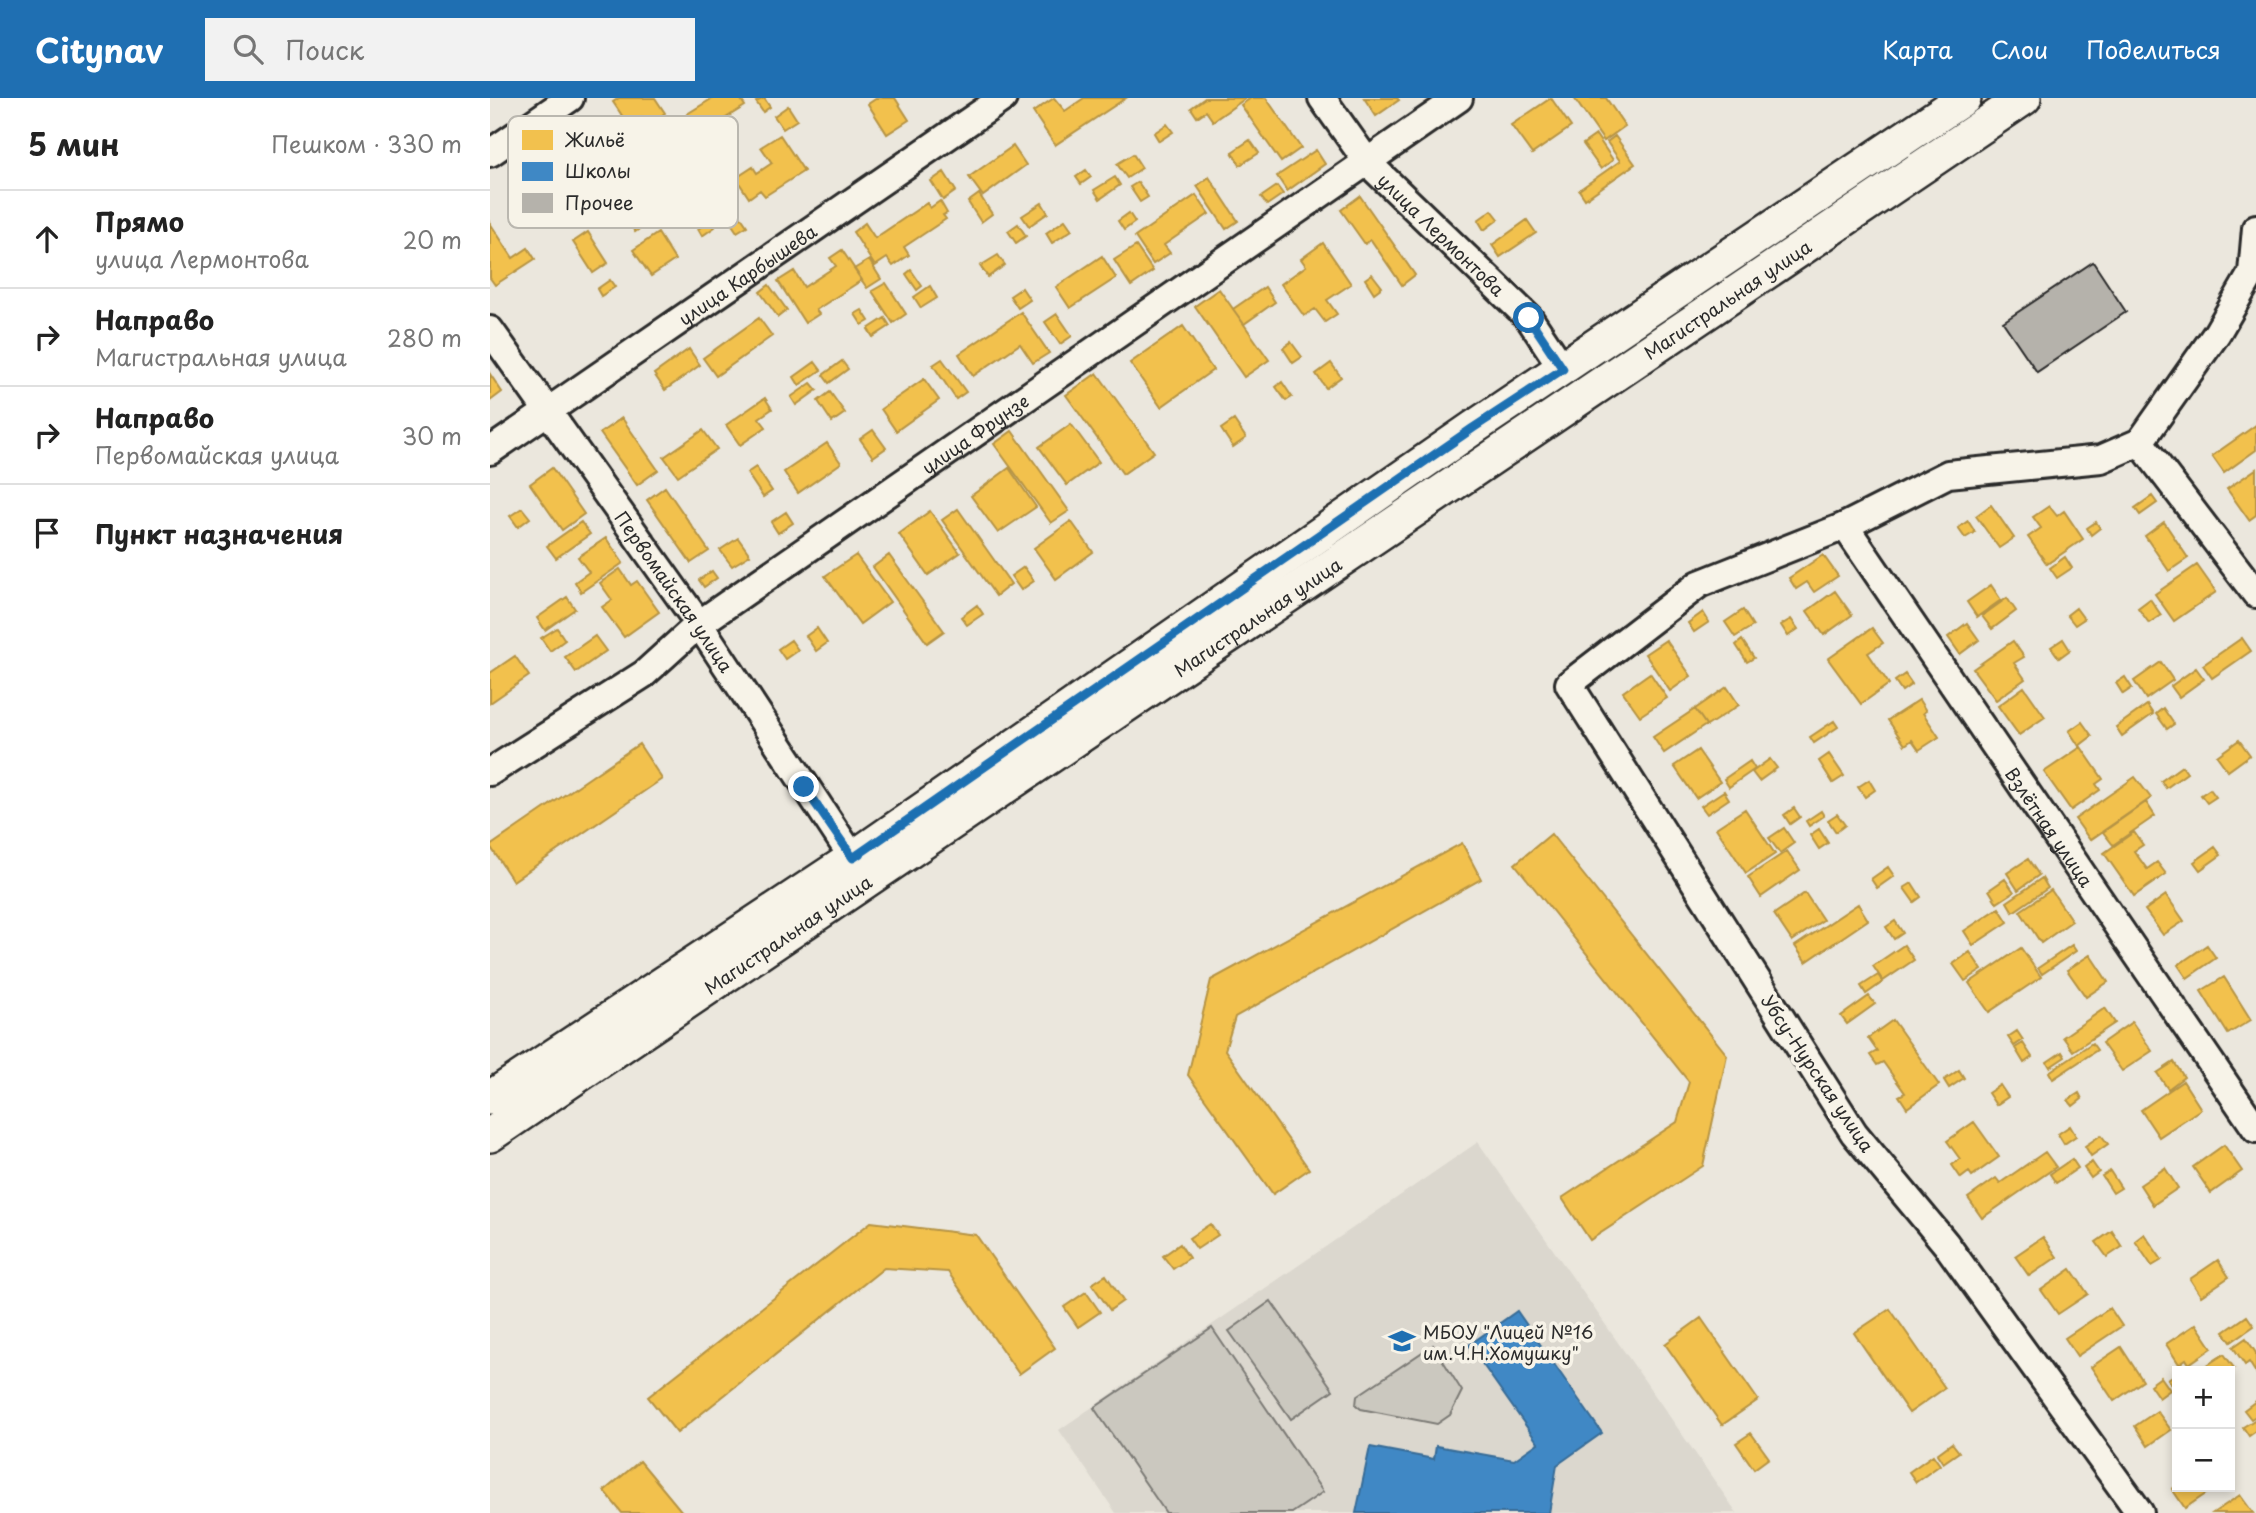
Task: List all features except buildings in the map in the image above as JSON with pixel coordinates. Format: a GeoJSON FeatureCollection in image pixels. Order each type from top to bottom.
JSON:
{"type":"FeatureCollection","features":[{"type":"Feature","properties":{"kind":"main road","name":"Магистральная улица"},"geometry":{"type":"LineString","coordinates":[[490,1098],[853,858],[1473,428],[1964,98]]}},
{"type":"Feature","properties":{"kind":"main road","name":"Магистральная улица"},"geometry":{"type":"LineString","coordinates":[[490,1135],[2024,98]]}},
{"type":"Feature","properties":{"kind":"street"},"geometry":{"type":"LineString","coordinates":[[544,116],[570,98]]}},
{"type":"Feature","properties":{"kind":"street","name":"улица Карбышева"},"geometry":{"type":"LineString","coordinates":[[490,451],[1003,98]]}},
{"type":"Feature","properties":{"kind":"street","name":"улица Лермонтова"},"geometry":{"type":"LineString","coordinates":[[1322,98],[1368,163],[1529,318],[1563,369]]}},
{"type":"Feature","properties":{"kind":"street","name":"улица Фрунзе"},"geometry":{"type":"LineString","coordinates":[[490,772],[643,674],[699,624],[1459,98]]}},
{"type":"Feature","properties":{"kind":"street"},"geometry":{"type":"LineString","coordinates":[[490,153],[508,141]]}},
{"type":"Feature","properties":{"kind":"street"},"geometry":{"type":"LineString","coordinates":[[1845,526],[1948,474],[2101,459],[2140,442],[2217,333],[2252,273],[2256,228]]}},
{"type":"Feature","properties":{"kind":"street","name":"Первомайская улица"},"geometry":{"type":"LineString","coordinates":[[490,330],[699,624],[853,858]]}},
{"type":"Feature","properties":{"kind":"street"},"geometry":{"type":"LineString","coordinates":[[2140,442],[2256,594]]}},
{"type":"Feature","properties":{"kind":"street","name":"Убсу-Нурская улица"},"geometry":{"type":"LineString","coordinates":[[1845,526],[1699,584],[1569,684],[1854,1133],[1946,1244],[2140,1513]]}},
{"type":"Feature","properties":{"kind":"street","name":"Взлётная улица"},"geometry":{"type":"LineString","coordinates":[[1845,526],[2256,1129]]}},
{"type":"Feature","properties":{"kind":"shaded area","name":"МБОУ \"Лицей №16 им.Ч.Н.Хомушку\""},"geometry":{"type":"Polygon","coordinates":[[[1478,1142],[1737,1513],[1116,1513],[1059,1430],[1478,1142]]]}},
{"type":"Feature","properties":{"kind":"shaded area"},"geometry":{"type":"Polygon","coordinates":[[[1271,1301],[1333,1390],[1291,1419],[1229,1331],[1271,1301]]]}},
{"type":"Feature","properties":{"kind":"shaded area"},"geometry":{"type":"Polygon","coordinates":[[[1212,1328],[1323,1492],[1292,1513],[1166,1513],[1094,1408],[1212,1328]]]}},
{"type":"Feature","properties":{"kind":"shaded area"},"geometry":{"type":"Polygon","coordinates":[[[1433,1345],[1462,1391],[1450,1415],[1437,1424],[1361,1409],[1356,1405],[1357,1396],[1433,1345]]]}},
{"type":"Feature","properties":{"kind":"place","name":"МБОУ \"Лицей №16 им.Ч.Н.Хомушку\""},"geometry":{"type":"Point","coordinates":[1402,1341]}},
{"type":"Feature","properties":{"kind":"route"},"geometry":{"type":"LineString","coordinates":[[804,787],[853,858],[1473,428],[1563,369],[1529,318]]}}]}
